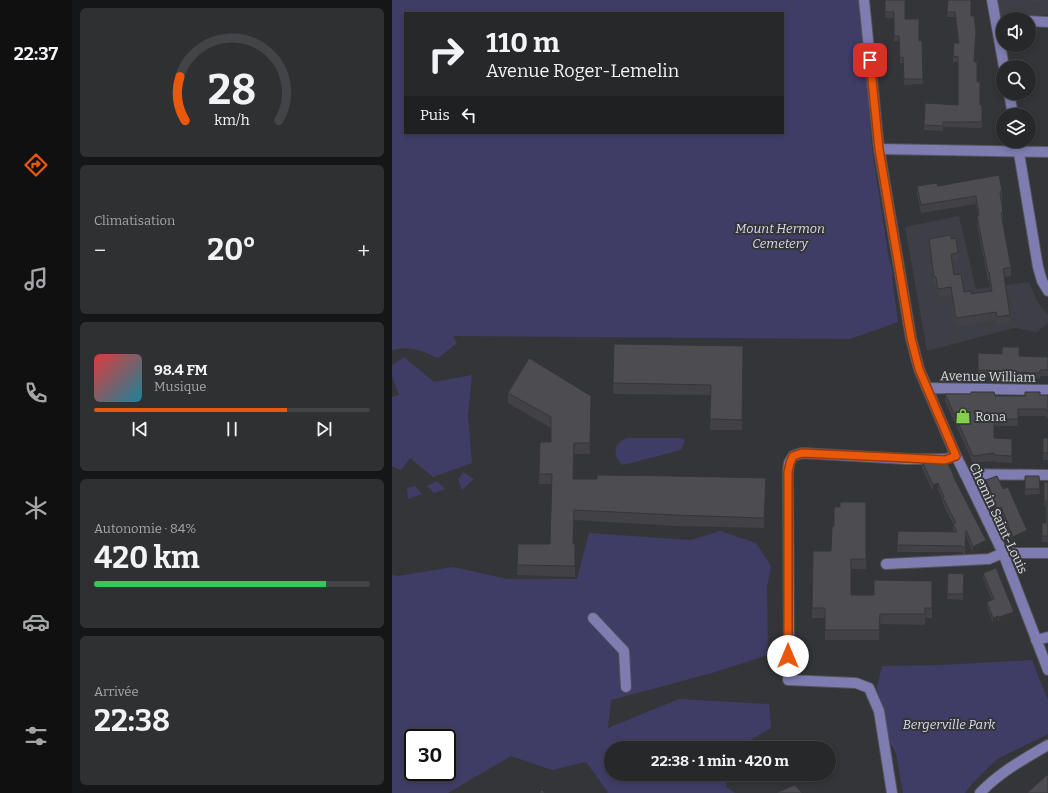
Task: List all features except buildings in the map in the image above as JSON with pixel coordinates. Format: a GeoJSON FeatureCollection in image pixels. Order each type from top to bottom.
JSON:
{"type":"FeatureCollection","features":[{"type":"Feature","properties":{"kind":"street","name":"Chemin Saint-Louis"},"geometry":{"type":"LineString","coordinates":[[864,0],[879,149],[911,338],[919,369],[956,456],[1003,552],[1048,670]]}},
{"type":"Feature","properties":{"kind":"street"},"geometry":{"type":"LineString","coordinates":[[992,0],[996,12]]}},
{"type":"Feature","properties":{"kind":"street"},"geometry":{"type":"LineString","coordinates":[[1036,21],[1048,22]]}},
{"type":"Feature","properties":{"kind":"street"},"geometry":{"type":"LineString","coordinates":[[1018,148],[1038,267],[1042,281],[1048,291]]}},
{"type":"Feature","properties":{"kind":"street"},"geometry":{"type":"LineString","coordinates":[[879,149],[1048,152]]}},
{"type":"Feature","properties":{"kind":"street","name":"Avenue William"},"geometry":{"type":"LineString","coordinates":[[927,388],[1048,390]]}},
{"type":"Feature","properties":{"kind":"street"},"geometry":{"type":"LineString","coordinates":[[892,793],[879,711],[869,688],[856,683],[788,680],[788,472],[793,456],[802,453],[945,460],[956,456]]}},
{"type":"Feature","properties":{"kind":"street"},"geometry":{"type":"LineString","coordinates":[[965,474],[1048,475]]}},
{"type":"Feature","properties":{"kind":"street"},"geometry":{"type":"LineString","coordinates":[[886,564],[989,559],[1003,552],[1048,553]]}},
{"type":"Feature","properties":{"kind":"street"},"geometry":{"type":"LineString","coordinates":[[593,618],[624,650],[626,687]]}},
{"type":"Feature","properties":{"kind":"street"},"geometry":{"type":"LineString","coordinates":[[1036,640],[1048,638]]}},
{"type":"Feature","properties":{"kind":"street"},"geometry":{"type":"LineString","coordinates":[[980,793],[988,784],[1016,763],[1048,745]]}},
{"type":"Feature","properties":{"kind":"shaded area"},"geometry":{"type":"Polygon","coordinates":[[[992,0],[1048,0],[1048,14],[1036,16],[1036,12],[996,12],[995,21],[992,0]]]}},
{"type":"Feature","properties":{"kind":"shaded area"},"geometry":{"type":"Polygon","coordinates":[[[959,216],[976,289],[1029,282],[1037,301],[1043,310],[1048,314],[1048,323],[1037,332],[1014,328],[927,351],[905,227],[959,216]]]}},
{"type":"Feature","properties":{"kind":"green space","name":"Mount Hermon Cemetery"},"geometry":{"type":"Polygon","coordinates":[[[392,0],[861,0],[872,149],[888,253],[893,275],[892,277],[898,322],[850,339],[453,336],[457,343],[438,358],[426,353],[405,348],[392,350],[392,0]]]}},
{"type":"Feature","properties":{"kind":"green space"},"geometry":{"type":"Polygon","coordinates":[[[404,357],[434,382],[472,375],[468,415],[472,463],[433,477],[410,458],[401,470],[392,466],[392,397],[399,395],[392,376],[392,365],[404,357]]]}},
{"type":"Feature","properties":{"kind":"green space"},"geometry":{"type":"Polygon","coordinates":[[[627,438],[682,438],[685,440],[681,450],[623,465],[617,458],[616,450],[619,443],[627,438]]]}},
{"type":"Feature","properties":{"kind":"green space"},"geometry":{"type":"Polygon","coordinates":[[[463,472],[474,479],[462,490],[458,480],[463,472]]]}},
{"type":"Feature","properties":{"kind":"green space"},"geometry":{"type":"Polygon","coordinates":[[[437,481],[445,489],[434,493],[427,486],[437,481]]]}},
{"type":"Feature","properties":{"kind":"green space"},"geometry":{"type":"Polygon","coordinates":[[[415,486],[422,494],[408,499],[407,488],[415,486]]]}},
{"type":"Feature","properties":{"kind":"green space"},"geometry":{"type":"Polygon","coordinates":[[[720,531],[756,543],[771,566],[767,587],[768,655],[712,673],[611,700],[608,728],[679,699],[769,704],[771,728],[749,741],[604,741],[604,781],[727,781],[726,787],[735,793],[607,793],[608,792],[586,762],[552,770],[511,756],[448,793],[392,793],[392,575],[398,576],[453,567],[507,579],[577,579],[589,533],[691,540],[720,531]]]}},
{"type":"Feature","properties":{"kind":"green space","name":"Bergerville Park"},"geometry":{"type":"Polygon","coordinates":[[[1032,660],[1048,700],[1048,734],[997,759],[965,793],[903,793],[896,753],[886,736],[881,702],[877,688],[882,666],[941,665],[1032,660]]]}},
{"type":"Feature","properties":{"kind":"place","name":"Rona"},"geometry":{"type":"Point","coordinates":[963,416]}},
{"type":"Feature","properties":{"kind":"route"},"geometry":{"type":"LineString","coordinates":[[788,656],[788,472],[793,456],[802,453],[945,460],[956,456],[919,369],[911,338],[879,149],[870,60]]}}]}
